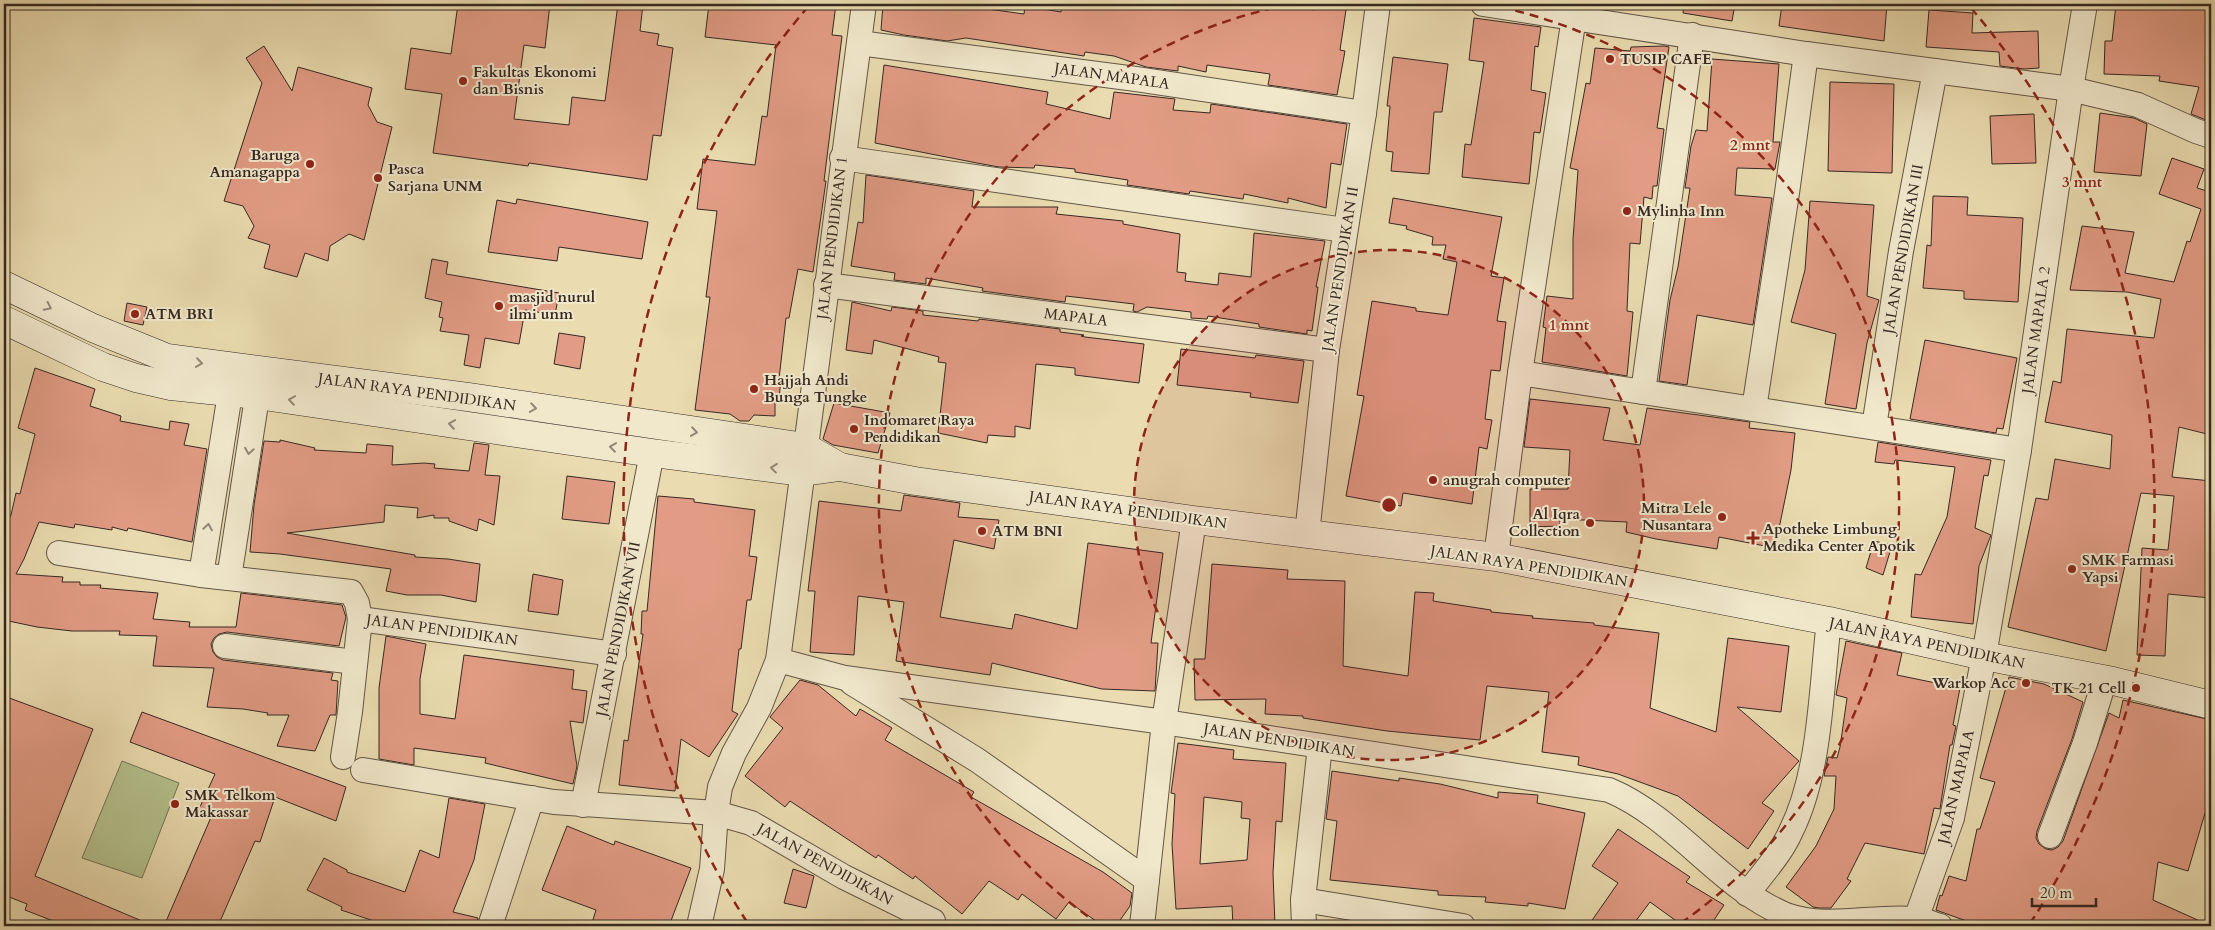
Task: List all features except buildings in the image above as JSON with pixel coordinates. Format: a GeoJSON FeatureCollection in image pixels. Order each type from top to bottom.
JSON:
{"type":"FeatureCollection","features":[{"type":"Feature","properties":{"kind":"street","name":"JALAN PENDIDIKAN 1"},"geometry":{"type":"LineString","coordinates":[[804,459],[842,158],[864,4]]}},
{"type":"Feature","properties":{"kind":"street","name":"JALAN PENDIDIKAN II"},"geometry":{"type":"LineString","coordinates":[[1307,534],[1327,350],[1364,113],[1378,4]]}},
{"type":"Feature","properties":{"kind":"street"},"geometry":{"type":"LineString","coordinates":[[1483,4],[1806,54],[2071,89],[2138,105],[2196,132],[2211,136]]}},
{"type":"Feature","properties":{"kind":"street","name":"JALAN MAPALA 2"},"geometry":{"type":"LineString","coordinates":[[1984,656],[2019,450],[2085,4]]}},
{"type":"Feature","properties":{"kind":"street"},"geometry":{"type":"LineString","coordinates":[[1496,557],[1520,373],[1574,17]]}},
{"type":"Feature","properties":{"kind":"street"},"geometry":{"type":"LineString","coordinates":[[1642,392],[1692,35]]}},
{"type":"Feature","properties":{"kind":"street","name":"JALAN MAPALA"},"geometry":{"type":"LineString","coordinates":[[859,43],[1136,79],[1364,113]]}},
{"type":"Feature","properties":{"kind":"street"},"geometry":{"type":"LineString","coordinates":[[1754,409],[1806,54]]}},
{"type":"Feature","properties":{"kind":"street","name":"JALAN PENDIDIKAN III"},"geometry":{"type":"LineString","coordinates":[[1874,427],[1901,251],[1935,71]]}},
{"type":"Feature","properties":{"kind":"street"},"geometry":{"type":"LineString","coordinates":[[842,158],[1345,230]]}},
{"type":"Feature","properties":{"kind":"street","name":"JALAN RAYA PENDIDIKAN"},"geometry":{"type":"LineString","coordinates":[[4,285],[92,328],[159,356],[232,380],[468,398],[644,425],[915,481],[1194,520],[1496,557],[1829,621],[1984,656],[2105,679],[2211,705]]}},
{"type":"Feature","properties":{"kind":"street","name":"MAPALA"},"geometry":{"type":"LineString","coordinates":[[826,285],[1327,350]]}},
{"type":"Feature","properties":{"kind":"street","name":"JALAN RAYA PENDIDIKAN"},"geometry":{"type":"LineString","coordinates":[[4,320],[94,363],[136,378],[171,386],[232,380]]}},
{"type":"Feature","properties":{"kind":"street"},"geometry":{"type":"LineString","coordinates":[[1520,373],[2019,450]]}},
{"type":"Feature","properties":{"kind":"street"},"geometry":{"type":"LineString","coordinates":[[201,575],[232,380]]}},
{"type":"Feature","properties":{"kind":"street"},"geometry":{"type":"LineString","coordinates":[[229,578],[259,383]]}},
{"type":"Feature","properties":{"kind":"street","name":"JALAN RAYA PENDIDIKAN"},"geometry":{"type":"LineString","coordinates":[[259,383],[652,453],[804,459]]}},
{"type":"Feature","properties":{"kind":"street","name":"JALAN PENDIDIKAN VII"},"geometry":{"type":"LineString","coordinates":[[583,805],[652,453]]}},
{"type":"Feature","properties":{"kind":"street"},"geometry":{"type":"LineString","coordinates":[[699,926],[712,869],[716,812],[725,771],[759,708],[778,660],[804,459]]}},
{"type":"Feature","properties":{"kind":"street"},"geometry":{"type":"LineString","coordinates":[[1142,926],[1164,722],[1194,520]]}},
{"type":"Feature","properties":{"kind":"street","name":"JALAN PENDIDIKAN"},"geometry":{"type":"LineString","coordinates":[[59,553],[201,575],[351,592],[357,603],[360,619],[614,654]]}},
{"type":"Feature","properties":{"kind":"street"},"geometry":{"type":"LineString","coordinates":[[343,757],[360,619]]}},
{"type":"Feature","properties":{"kind":"street"},"geometry":{"type":"LineString","coordinates":[[1748,894],[1792,831],[1808,788],[1829,621]]}},
{"type":"Feature","properties":{"kind":"street"},"geometry":{"type":"LineString","coordinates":[[225,646],[355,662]]}},
{"type":"Feature","properties":{"kind":"street","name":"JALAN MAPALA"},"geometry":{"type":"LineString","coordinates":[[1916,918],[1952,818],[1984,656]]}},
{"type":"Feature","properties":{"kind":"street","name":"JALAN PENDIDIKAN"},"geometry":{"type":"LineString","coordinates":[[778,660],[844,678],[1164,722],[1609,790],[1622,796],[1657,820],[1748,894],[1772,908],[1799,919],[1813,922],[1832,923],[1916,918]]}},
{"type":"Feature","properties":{"kind":"street"},"geometry":{"type":"LineString","coordinates":[[844,678],[977,760],[1147,880]]}},
{"type":"Feature","properties":{"kind":"street"},"geometry":{"type":"LineString","coordinates":[[2050,836],[2085,743],[2105,679]]}},
{"type":"Feature","properties":{"kind":"street"},"geometry":{"type":"LineString","coordinates":[[1304,926],[1303,900],[1320,746]]}},
{"type":"Feature","properties":{"kind":"street","name":"JALAN PENDIDIKAN"},"geometry":{"type":"LineString","coordinates":[[364,770],[583,805],[716,812],[751,823],[844,877],[933,921]]}},
{"type":"Feature","properties":{"kind":"street"},"geometry":{"type":"LineString","coordinates":[[490,926],[532,798]]}},
{"type":"Feature","properties":{"kind":"street"},"geometry":{"type":"LineString","coordinates":[[1303,900],[1463,926]]}},
{"type":"Feature","properties":{"kind":"street"},"geometry":{"type":"LineString","coordinates":[[1916,918],[1940,926]]}},
{"type":"Feature","properties":{"kind":"green space"},"geometry":{"type":"Polygon","coordinates":[[[122,761],[179,783],[142,878],[82,858],[122,761]]]}},
{"type":"Feature","properties":{"kind":"place","name":"TUSIP CAFE"},"geometry":{"type":"Point","coordinates":[1610,59]}},
{"type":"Feature","properties":{"kind":"place","name":"Fakultas Ekonomi dan Bisnis"},"geometry":{"type":"Point","coordinates":[463,81]}},
{"type":"Feature","properties":{"kind":"place","name":"Baruga Amanagappa"},"geometry":{"type":"Point","coordinates":[310,164]}},
{"type":"Feature","properties":{"kind":"place","name":"Pasca Sarjana UNM"},"geometry":{"type":"Point","coordinates":[378,178]}},
{"type":"Feature","properties":{"kind":"place","name":"Mylinha Inn"},"geometry":{"type":"Point","coordinates":[1627,211]}},
{"type":"Feature","properties":{"kind":"place","name":"masjid nurul ilmi unm"},"geometry":{"type":"Point","coordinates":[499,306]}},
{"type":"Feature","properties":{"kind":"place","name":"ATM BRI"},"geometry":{"type":"Point","coordinates":[135,314]}},
{"type":"Feature","properties":{"kind":"place","name":"Hajjah Andi Bunga Tungke"},"geometry":{"type":"Point","coordinates":[754,389]}},
{"type":"Feature","properties":{"kind":"place","name":"Indomaret Raya Pendidikan"},"geometry":{"type":"Point","coordinates":[854,429]}},
{"type":"Feature","properties":{"kind":"place","name":"anugrah computer"},"geometry":{"type":"Point","coordinates":[1433,480]}},
{"type":"Feature","properties":{"kind":"place","name":"Mitra Lele Nusantara"},"geometry":{"type":"Point","coordinates":[1722,517]}},
{"type":"Feature","properties":{"kind":"place","name":"Al Iqra Collection"},"geometry":{"type":"Point","coordinates":[1590,523]}},
{"type":"Feature","properties":{"kind":"place","name":"ATM BNI"},"geometry":{"type":"Point","coordinates":[982,531]}},
{"type":"Feature","properties":{"kind":"place","name":"Apotheke Limbung Medika Center Apotik"},"geometry":{"type":"Point","coordinates":[1753,538]}},
{"type":"Feature","properties":{"kind":"place","name":"SMK Farmasi Yapsi"},"geometry":{"type":"Point","coordinates":[2072,569]}},
{"type":"Feature","properties":{"kind":"place","name":"Warkop Acc"},"geometry":{"type":"Point","coordinates":[2026,683]}},
{"type":"Feature","properties":{"kind":"place","name":"TK 21 Cell"},"geometry":{"type":"Point","coordinates":[2136,688]}},
{"type":"Feature","properties":{"kind":"place","name":"SMK Telkom Makassar"},"geometry":{"type":"Point","coordinates":[175,804]}}]}
